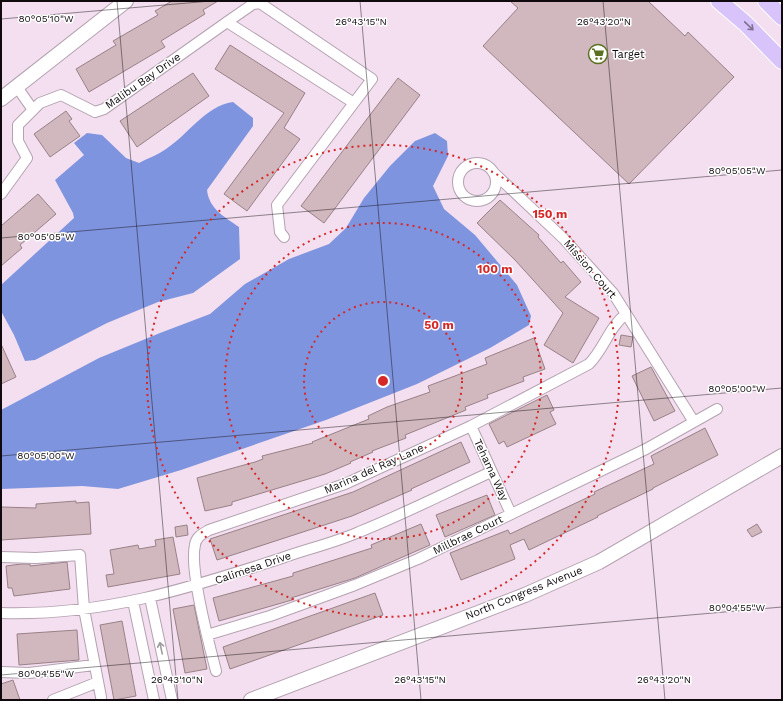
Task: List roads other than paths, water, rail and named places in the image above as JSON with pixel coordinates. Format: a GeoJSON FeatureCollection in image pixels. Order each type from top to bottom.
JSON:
{"type":"FeatureCollection","features":[{"type":"Feature","properties":{"kind":"main road"},"geometry":{"type":"LineString","coordinates":[[719,1],[746,24],[782,61]]}},
{"type":"Feature","properties":{"kind":"main road"},"geometry":{"type":"LineString","coordinates":[[766,1],[782,18]]}},
{"type":"Feature","properties":{"kind":"street"},"geometry":{"type":"LineString","coordinates":[[1,99],[126,1]]}},
{"type":"Feature","properties":{"kind":"street","name":"Malibu Bay Drive"},"geometry":{"type":"LineString","coordinates":[[1,194],[27,158],[18,141],[18,125],[40,103],[61,95],[95,112],[104,109],[253,4],[260,3],[372,80],[277,205],[280,232],[284,237]]}},
{"type":"Feature","properties":{"kind":"street"},"geometry":{"type":"LineString","coordinates":[[227,22],[354,103]]}},
{"type":"Feature","properties":{"kind":"street"},"geometry":{"type":"LineString","coordinates":[[17,87],[33,110]]}},
{"type":"Feature","properties":{"kind":"street","name":"Mission Court"},"geometry":{"type":"LineString","coordinates":[[493,172],[564,239],[613,293],[694,422]]}},
{"type":"Feature","properties":{"kind":"street","name":"Marina del Ray Lane"},"geometry":{"type":"LineString","coordinates":[[216,671],[197,586],[194,556],[195,544],[198,536],[209,530],[345,484],[471,426],[589,364],[598,355],[616,322],[626,314]]}},
{"type":"Feature","properties":{"kind":"street","name":"Millbrae Court"},"geometry":{"type":"LineString","coordinates":[[207,635],[270,616],[356,585],[418,559],[646,450],[717,409]]}},
{"type":"Feature","properties":{"kind":"street","name":"Tehama Way"},"geometry":{"type":"LineString","coordinates":[[471,426],[511,514]]}},
{"type":"Feature","properties":{"kind":"street","name":"North Congress Avenue"},"geometry":{"type":"LineString","coordinates":[[251,700],[525,595],[599,562],[782,456]]}},
{"type":"Feature","properties":{"kind":"street","name":"Calimesa Drive"},"geometry":{"type":"LineString","coordinates":[[1,613],[55,613],[150,598],[197,586],[358,533],[491,472]]}},
{"type":"Feature","properties":{"kind":"street"},"geometry":{"type":"LineString","coordinates":[[1,557],[36,558],[80,555],[84,609],[101,697]]}},
{"type":"Feature","properties":{"kind":"street"},"geometry":{"type":"LineString","coordinates":[[150,598],[172,700]]}},
{"type":"Feature","properties":{"kind":"street"},"geometry":{"type":"LineString","coordinates":[[133,601],[154,700]]}},
{"type":"Feature","properties":{"kind":"street"},"geometry":{"type":"LineString","coordinates":[[139,629],[156,625]]}},
{"type":"Feature","properties":{"kind":"street"},"geometry":{"type":"LineString","coordinates":[[1,672],[29,673],[94,665]]}},
{"type":"Feature","properties":{"kind":"street"},"geometry":{"type":"LineString","coordinates":[[148,672],[165,668]]}},
{"type":"Feature","properties":{"kind":"street"},"geometry":{"type":"LineString","coordinates":[[53,700],[98,682]]}},
{"type":"Feature","properties":{"kind":"water"},"geometry":{"type":"Polygon","coordinates":[[[233,102],[253,118],[253,126],[207,190],[208,197],[218,212],[239,227],[240,259],[193,293],[158,302],[107,323],[35,360],[25,361],[14,335],[1,311],[1,285],[74,218],[73,213],[55,180],[84,155],[74,143],[87,133],[102,135],[126,158],[139,163],[166,149],[214,109],[233,102]]]}},
{"type":"Feature","properties":{"kind":"water"},"geometry":{"type":"Polygon","coordinates":[[[435,133],[447,141],[448,156],[433,186],[444,209],[475,235],[517,285],[531,316],[529,325],[490,348],[417,384],[326,420],[181,470],[118,489],[82,486],[1,489],[1,410],[99,358],[210,314],[245,284],[289,259],[329,244],[346,228],[364,198],[390,166],[415,141],[435,133]]]}},
{"type":"Feature","properties":{"kind":"place","name":"Target"},"geometry":{"type":"Point","coordinates":[598,54]}}]}
